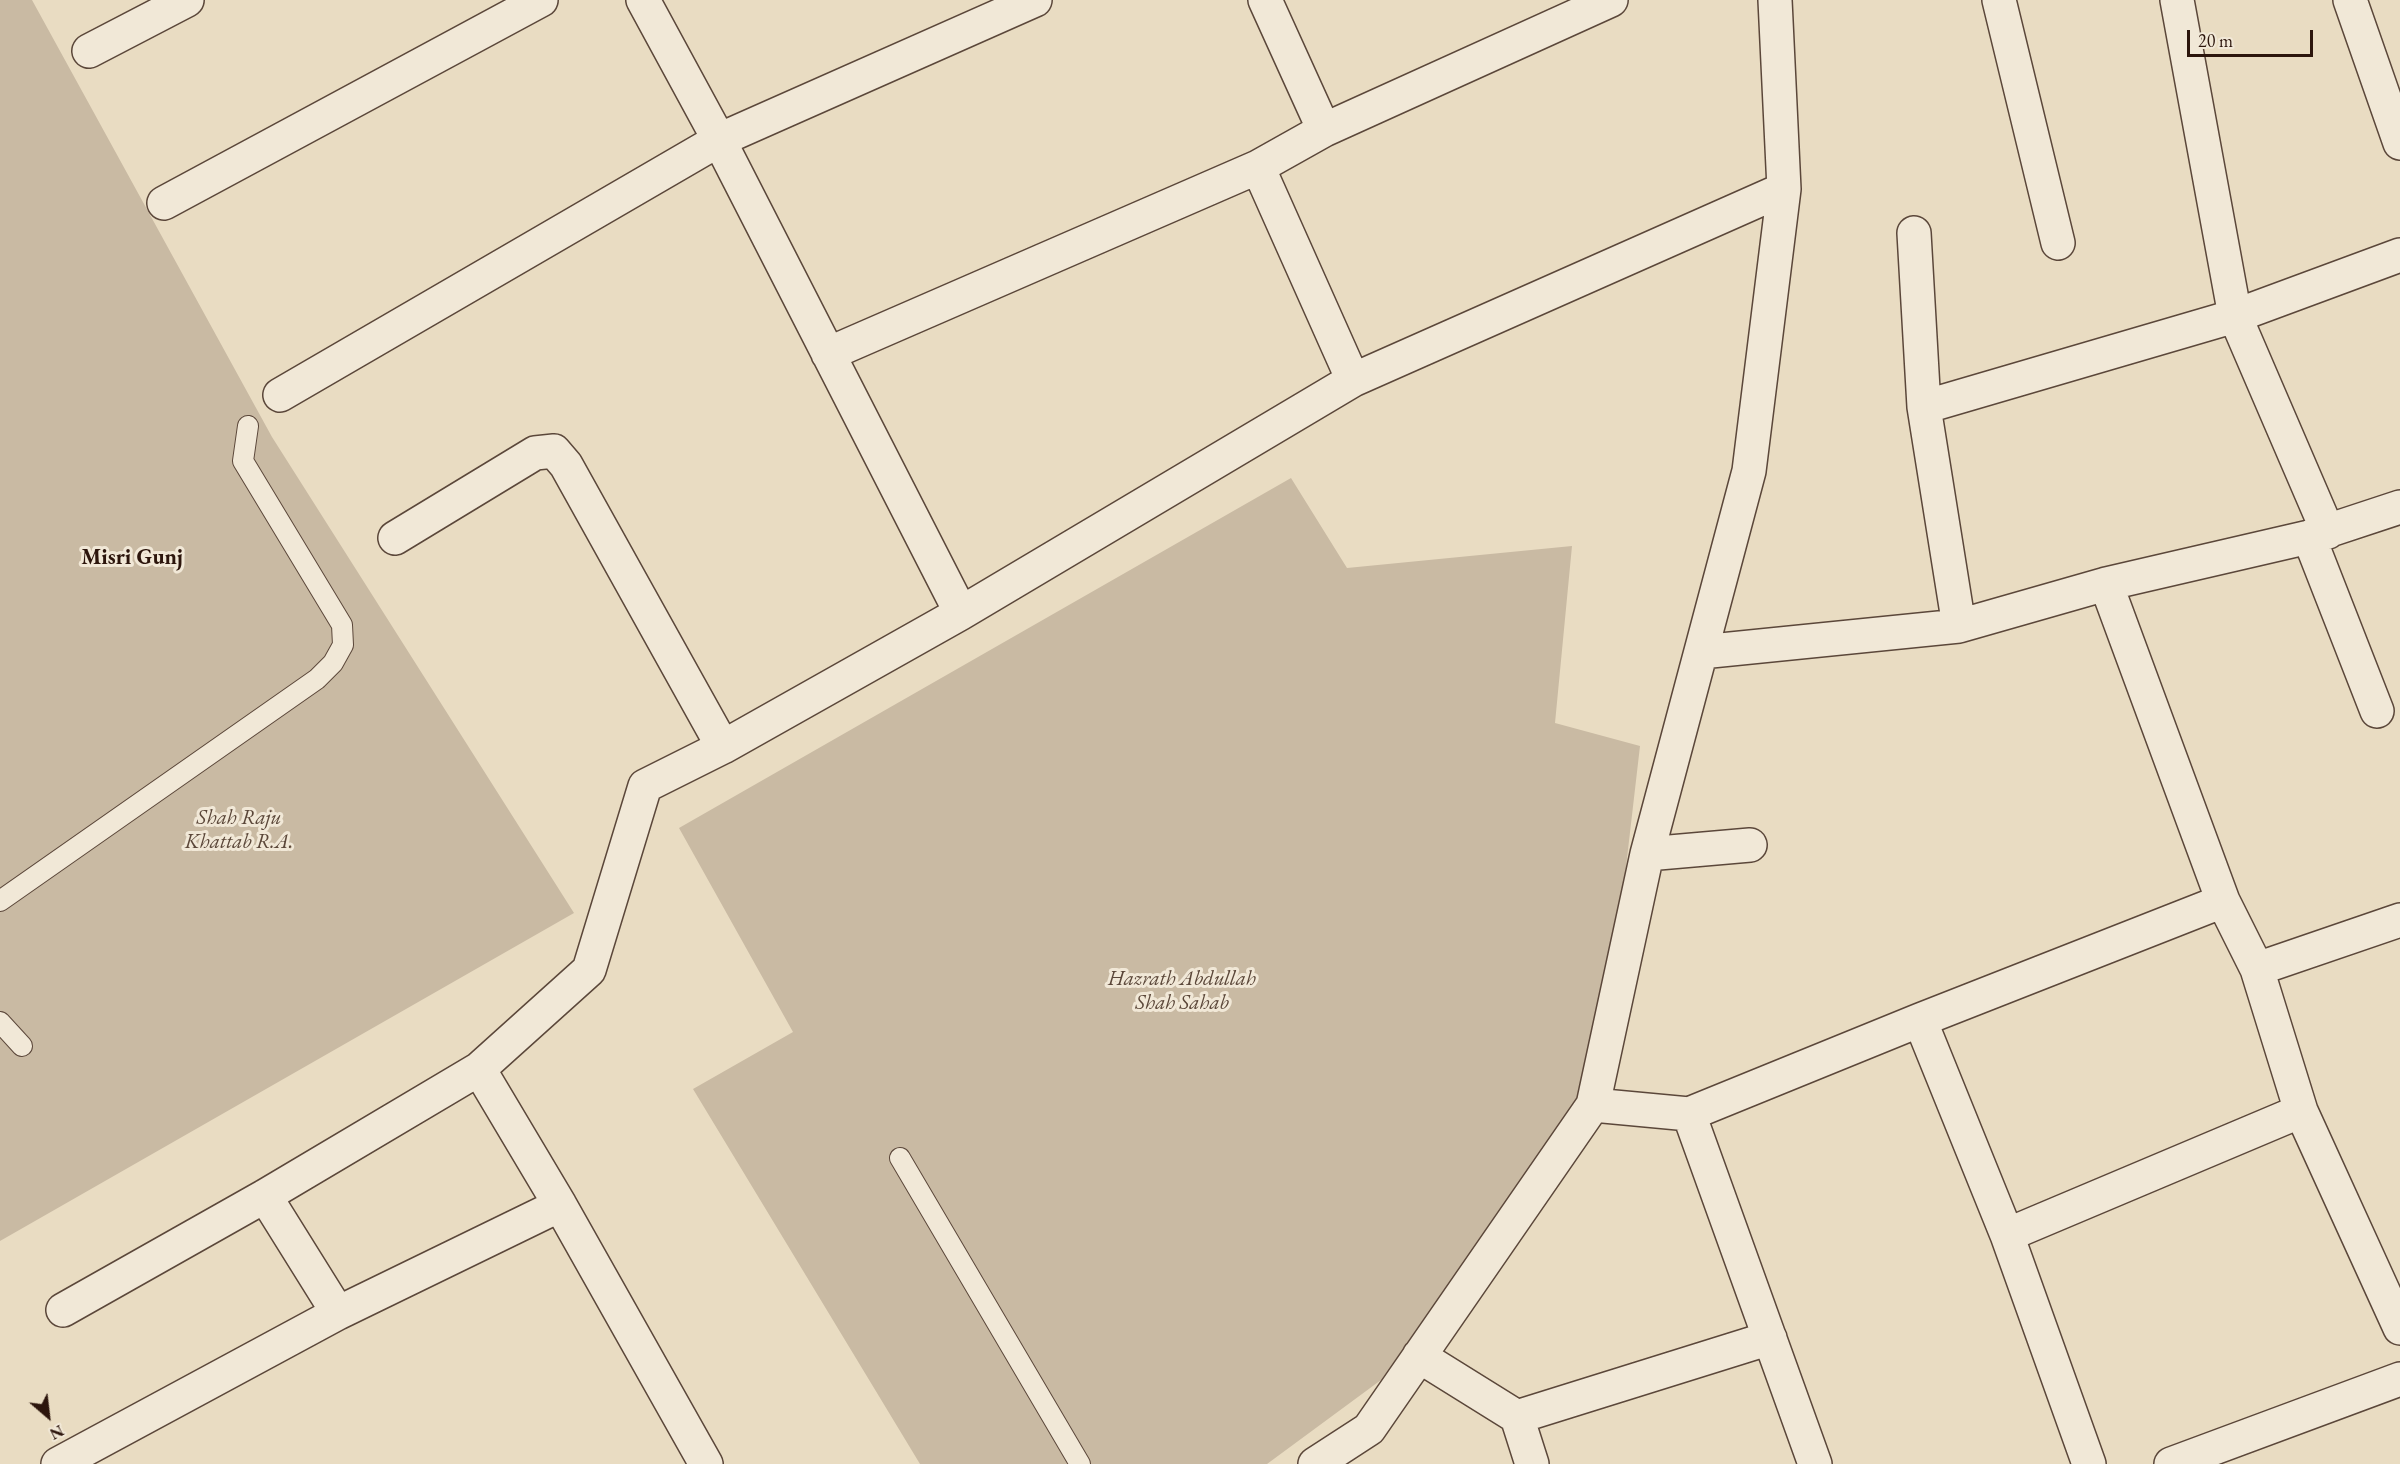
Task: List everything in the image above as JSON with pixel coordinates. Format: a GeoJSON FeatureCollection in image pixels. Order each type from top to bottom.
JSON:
{"type":"FeatureCollection","features":[{"type":"Feature","properties":{"kind":"street"},"geometry":{"type":"LineString","coordinates":[[89,51],[187,0]]}},
{"type":"Feature","properties":{"kind":"street"},"geometry":{"type":"LineString","coordinates":[[165,203],[541,0]]}},
{"type":"Feature","properties":{"kind":"street"},"geometry":{"type":"LineString","coordinates":[[643,0],[719,140],[961,613]]}},
{"type":"Feature","properties":{"kind":"street"},"geometry":{"type":"LineString","coordinates":[[280,395],[719,140],[1035,0]]}},
{"type":"Feature","properties":{"kind":"street"},"geometry":{"type":"LineString","coordinates":[[1265,0],[1324,130]]}},
{"type":"Feature","properties":{"kind":"street"},"geometry":{"type":"LineString","coordinates":[[828,354],[1258,167],[1324,130],[1611,0]]}},
{"type":"Feature","properties":{"kind":"street"},"geometry":{"type":"LineString","coordinates":[[1357,1464],[1369,1429],[1593,1105],[1647,854],[1749,471],[1784,189],[1775,0]]}},
{"type":"Feature","properties":{"kind":"street"},"geometry":{"type":"LineString","coordinates":[[1999,0],[2058,243]]}},
{"type":"Feature","properties":{"kind":"street"},"geometry":{"type":"LineString","coordinates":[[2177,0],[2235,316],[2318,534],[2378,711]]}},
{"type":"Feature","properties":{"kind":"street"},"geometry":{"type":"LineString","coordinates":[[2350,0],[2400,143]]}},
{"type":"Feature","properties":{"kind":"street"},"geometry":{"type":"LineString","coordinates":[[1258,167],[1353,380]]}},
{"type":"Feature","properties":{"kind":"street"},"geometry":{"type":"LineString","coordinates":[[63,1310],[265,1196],[479,1069],[589,970],[645,786],[723,747],[961,613],[1353,380],[1784,189]]}},
{"type":"Feature","properties":{"kind":"street"},"geometry":{"type":"LineString","coordinates":[[1914,233],[1924,407],[1959,626]]}},
{"type":"Feature","properties":{"kind":"street"},"geometry":{"type":"LineString","coordinates":[[1924,407],[2235,316],[2400,255]]}},
{"type":"Feature","properties":{"kind":"street"},"geometry":{"type":"LineString","coordinates":[[395,538],[535,453],[554,451],[566,465],[723,747]]}},
{"type":"Feature","properties":{"kind":"street"},"geometry":{"type":"LineString","coordinates":[[1701,652],[1959,626],[2106,584],[2318,534],[2400,507]]}},
{"type":"Feature","properties":{"kind":"street"},"geometry":{"type":"LineString","coordinates":[[2106,584],[2223,901],[2257,969],[2301,1111],[2400,1328]]}},
{"type":"Feature","properties":{"kind":"street"},"geometry":{"type":"LineString","coordinates":[[1647,854],[1750,845]]}},
{"type":"Feature","properties":{"kind":"street"},"geometry":{"type":"LineString","coordinates":[[1593,1105],[1689,1114],[2223,901]]}},
{"type":"Feature","properties":{"kind":"street"},"geometry":{"type":"LineString","coordinates":[[2257,969],[2400,920]]}},
{"type":"Feature","properties":{"kind":"street"},"geometry":{"type":"LineString","coordinates":[[1920,1020],[2007,1234],[2090,1464]]}},
{"type":"Feature","properties":{"kind":"street"},"geometry":{"type":"LineString","coordinates":[[479,1069],[560,1205],[706,1464]]}},
{"type":"Feature","properties":{"kind":"street"},"geometry":{"type":"LineString","coordinates":[[2007,1234],[2301,1111]]}},
{"type":"Feature","properties":{"kind":"street"},"geometry":{"type":"LineString","coordinates":[[1689,1114],[1815,1464]]}},
{"type":"Feature","properties":{"kind":"street"},"geometry":{"type":"LineString","coordinates":[[265,1196],[338,1313]]}},
{"type":"Feature","properties":{"kind":"street"},"geometry":{"type":"LineString","coordinates":[[58,1464],[338,1313],[560,1205]]}},
{"type":"Feature","properties":{"kind":"street"},"geometry":{"type":"LineString","coordinates":[[1517,1417],[1770,1338]]}},
{"type":"Feature","properties":{"kind":"street"},"geometry":{"type":"LineString","coordinates":[[1419,1356],[1517,1417],[1532,1464]]}},
{"type":"Feature","properties":{"kind":"street"},"geometry":{"type":"LineString","coordinates":[[2171,1464],[2400,1379]]}},
{"type":"Feature","properties":{"kind":"street"},"geometry":{"type":"LineString","coordinates":[[1316,1464],[1369,1429]]}},
{"type":"Feature","properties":{"kind":"lane"},"geometry":{"type":"LineString","coordinates":[[0,901],[317,679],[333,663],[343,645],[342,625],[243,460],[248,426]]}},
{"type":"Feature","properties":{"kind":"lane"},"geometry":{"type":"LineString","coordinates":[[0,1022],[22,1047]]}},
{"type":"Feature","properties":{"kind":"lane"},"geometry":{"type":"LineString","coordinates":[[900,1158],[1080,1464]]}},
{"type":"Feature","properties":{"kind":"green space","name":"Shah Raju Khattab R.A."},"geometry":{"type":"Polygon","coordinates":[[[0,0],[32,0],[272,437],[574,913],[0,1241],[0,0]]]}},
{"type":"Feature","properties":{"kind":"green space","name":"Hazrath Abdullah Shah Sahab"},"geometry":{"type":"Polygon","coordinates":[[[1291,478],[1347,568],[1572,546],[1555,723],[1640,746],[1610,1005],[1582,1104],[1381,1380],[1267,1464],[920,1464],[693,1089],[793,1032],[679,828],[1291,478]]]}},
{"type":"Feature","properties":{"kind":"district","name":"Misri Gunj"},"geometry":{"type":"Point","coordinates":[132,558]}}]}
